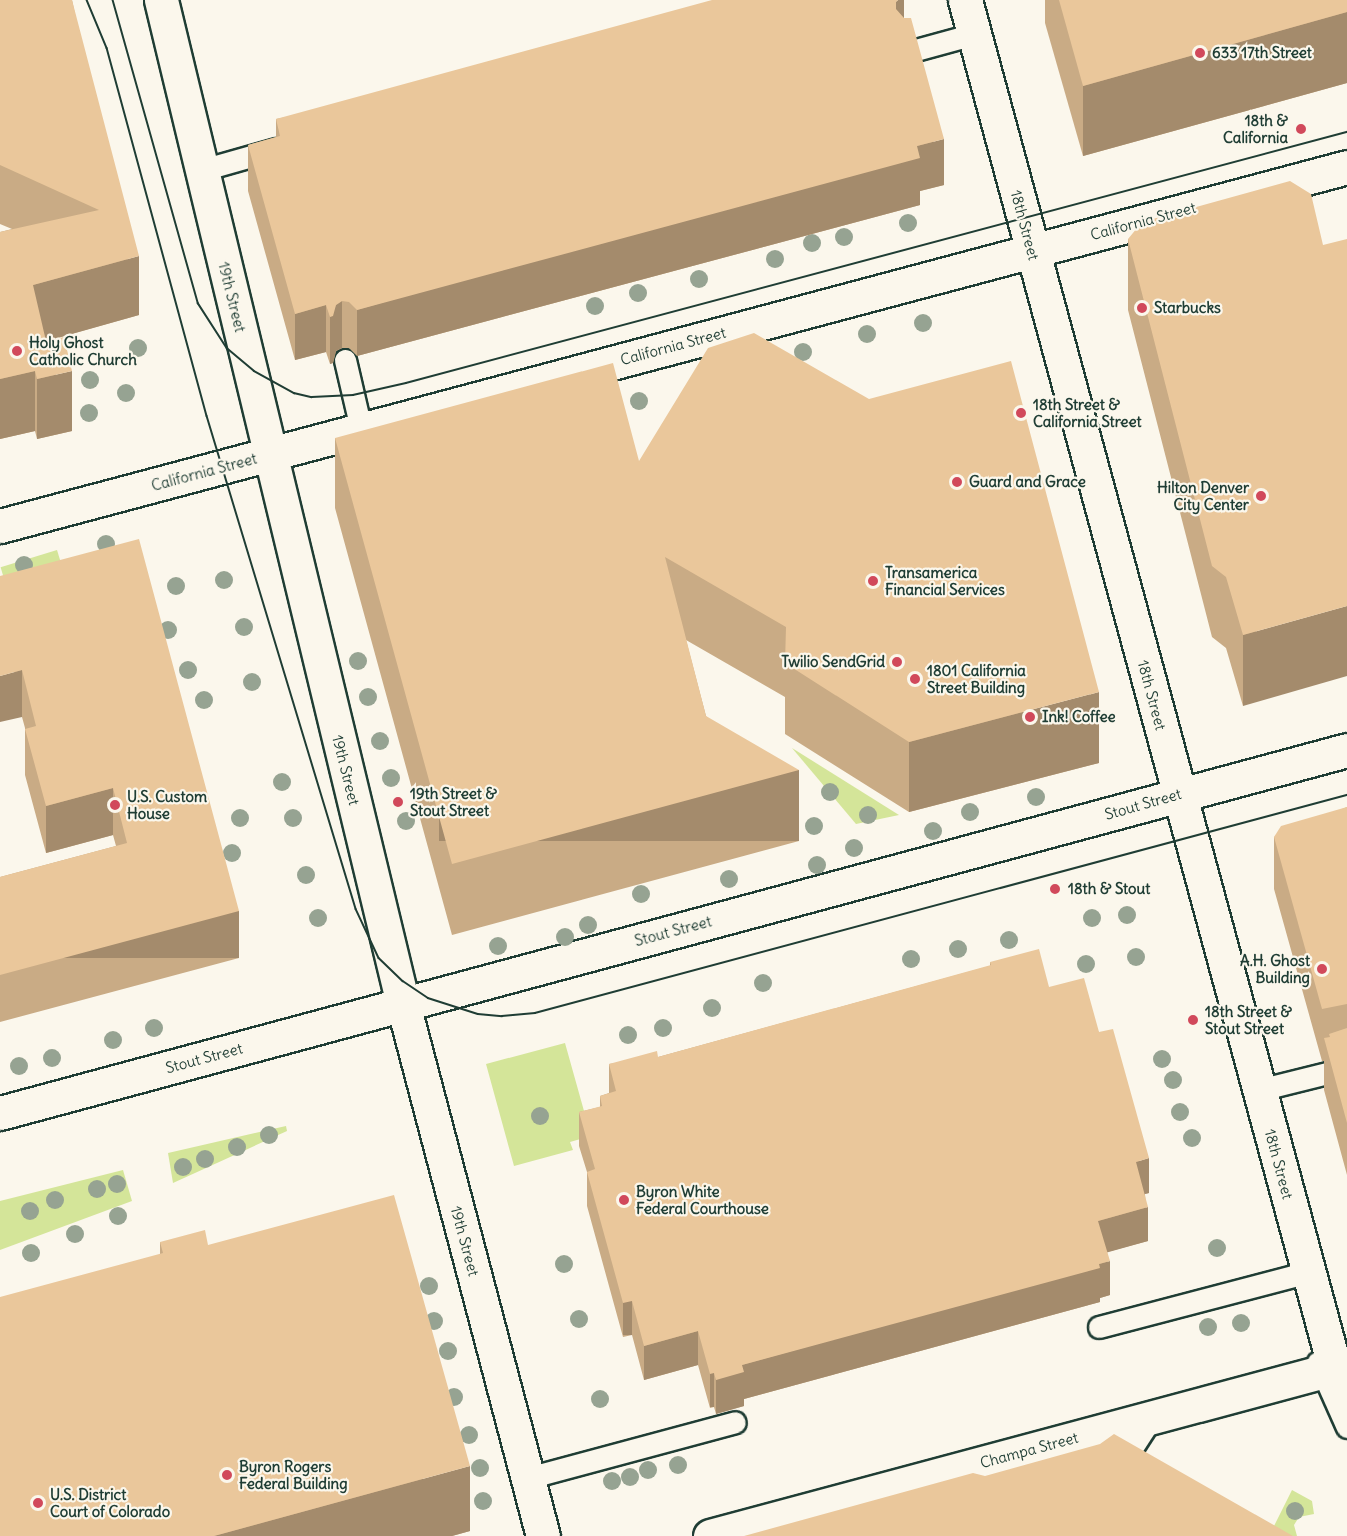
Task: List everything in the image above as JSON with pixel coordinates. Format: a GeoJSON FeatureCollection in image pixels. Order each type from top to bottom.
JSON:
{"type":"FeatureCollection","features":[{"type":"Feature","properties":{"kind":"main road","name":"19th Street"},"geometry":{"type":"LineString","coordinates":[[161,0],[403,1004],[543,1536]]}},
{"type":"Feature","properties":{"kind":"main road","name":"18th Street"},"geometry":{"type":"LineString","coordinates":[[965,0],[968,36],[1171,796],[1259,1090],[1302,1274],[1337,1373]]}},
{"type":"Feature","properties":{"kind":"main road","name":"California Street"},"geometry":{"type":"LineString","coordinates":[[0,526],[1347,167]]}},
{"type":"Feature","properties":{"kind":"main road","name":"Stout Street"},"geometry":{"type":"LineString","coordinates":[[0,1113],[1347,750]]}},
{"type":"Feature","properties":{"kind":"main road","name":"Champa Street"},"geometry":{"type":"LineString","coordinates":[[710,1536],[1152,1417],[1337,1373]]}},
{"type":"Feature","properties":{"kind":"lane"},"geometry":{"type":"LineString","coordinates":[[908,51],[968,36],[951,0]]}},
{"type":"Feature","properties":{"kind":"lane"},"geometry":{"type":"LineString","coordinates":[[202,170],[301,142]]}},
{"type":"Feature","properties":{"kind":"lane"},"geometry":{"type":"LineString","coordinates":[[345,360],[361,429]]}},
{"type":"Feature","properties":{"kind":"lane"},"geometry":{"type":"LineString","coordinates":[[1099,1327],[1302,1274],[1171,796]]}},
{"type":"Feature","properties":{"kind":"lane"},"geometry":{"type":"LineString","coordinates":[[1259,1090],[1347,1068]]}},
{"type":"Feature","properties":{"kind":"lane"},"geometry":{"type":"LineString","coordinates":[[1337,1373],[1347,1427]]}},
{"type":"Feature","properties":{"kind":"lane"},"geometry":{"type":"LineString","coordinates":[[1109,1483],[1152,1417]]}},
{"type":"Feature","properties":{"kind":"lane"},"geometry":{"type":"LineString","coordinates":[[528,1479],[735,1422]]}},
{"type":"Feature","properties":{"kind":"green space"},"geometry":{"type":"Polygon","coordinates":[[[57,550],[62,566],[6,584],[1,567],[57,550]]]}},
{"type":"Feature","properties":{"kind":"green space"},"geometry":{"type":"Polygon","coordinates":[[[792,748],[899,815],[856,824],[792,748]]]}},
{"type":"Feature","properties":{"kind":"green space"},"geometry":{"type":"Polygon","coordinates":[[[565,1043],[591,1136],[570,1142],[573,1150],[514,1166],[486,1064],[565,1043]]]}},
{"type":"Feature","properties":{"kind":"green space"},"geometry":{"type":"Polygon","coordinates":[[[286,1126],[287,1131],[173,1183],[168,1153],[286,1126]]]}},
{"type":"Feature","properties":{"kind":"green space"},"geometry":{"type":"Polygon","coordinates":[[[123,1170],[132,1201],[0,1250],[0,1201],[123,1170]]]}},
{"type":"Feature","properties":{"kind":"green space"},"geometry":{"type":"Polygon","coordinates":[[[1292,1490],[1312,1501],[1314,1514],[1299,1517],[1294,1525],[1297,1536],[1288,1536],[1274,1526],[1292,1490]]]}},
{"type":"Feature","properties":{"kind":"building"},"geometry":{"type":"Polygon","coordinates":[[[0,0],[72,0],[139,256],[33,285],[46,341],[64,337],[72,371],[37,379],[35,371],[0,379],[0,232],[99,210],[0,165],[0,0]]]}},
{"type":"Feature","properties":{"kind":"building"},"geometry":{"type":"Polygon","coordinates":[[[712,0],[898,0],[896,9],[904,18],[911,18],[944,139],[917,146],[920,158],[357,310],[349,302],[342,301],[336,305],[333,316],[330,317],[326,305],[295,314],[248,145],[280,136],[276,119],[712,0]]]}},
{"type":"Feature","properties":{"kind":"building"},"geometry":{"type":"Polygon","coordinates":[[[1059,0],[1347,0],[1347,12],[1083,86],[1059,0]]]}},
{"type":"Feature","properties":{"kind":"building","name":"Hilton Denver City Center"},"geometry":{"type":"Polygon","coordinates":[[[1290,181],[1311,194],[1323,245],[1347,239],[1347,606],[1243,635],[1226,577],[1212,566],[1128,239],[1142,222],[1290,181]]]}},
{"type":"Feature","properties":{"kind":"building","name":"1801 California Street Building"},"geometry":{"type":"Polygon","coordinates":[[[754,333],[869,399],[1011,361],[1099,692],[909,742],[785,663],[786,627],[665,557],[706,716],[799,770],[452,864],[335,438],[613,363],[639,461],[708,348],[754,333]]]}},
{"type":"Feature","properties":{"kind":"building","name":"U.S. Custom House"},"geometry":{"type":"Polygon","coordinates":[[[139,539],[239,911],[0,975],[0,877],[127,843],[113,788],[46,806],[25,729],[36,726],[22,670],[0,676],[0,576],[139,539]]]}},
{"type":"Feature","properties":{"kind":"building","name":"A.H. Ghost Building"},"geometry":{"type":"Polygon","coordinates":[[[1347,807],[1347,1004],[1322,1009],[1274,837],[1281,826],[1347,807]]]}},
{"type":"Feature","properties":{"kind":"building"},"geometry":{"type":"Polygon","coordinates":[[[1039,949],[1049,987],[1084,978],[1099,1032],[1113,1029],[1149,1158],[1136,1162],[1148,1207],[1098,1221],[1110,1261],[1099,1264],[1100,1268],[742,1365],[744,1372],[716,1380],[714,1373],[710,1374],[698,1331],[644,1346],[632,1301],[623,1303],[587,1172],[595,1169],[579,1112],[602,1106],[600,1096],[616,1091],[609,1064],[657,1051],[658,1057],[991,965],[990,962],[1039,949]]]}},
{"type":"Feature","properties":{"kind":"building"},"geometry":{"type":"Polygon","coordinates":[[[1347,1028],[1347,1123],[1324,1038],[1347,1028]]]}},
{"type":"Feature","properties":{"kind":"building"},"geometry":{"type":"Polygon","coordinates":[[[394,1195],[470,1466],[214,1536],[0,1536],[0,1297],[163,1253],[160,1242],[205,1230],[208,1245],[394,1195]]]}},
{"type":"Feature","properties":{"kind":"building"},"geometry":{"type":"Polygon","coordinates":[[[1114,1434],[1293,1536],[744,1536],[973,1473],[985,1476],[1100,1444],[1114,1434]]]}},
{"type":"Feature","properties":{"kind":"tram line"},"geometry":{"type":"LineString","coordinates":[[87,0],[107,48],[207,416],[356,909],[379,958],[403,981],[428,998],[478,1014],[502,1016],[535,1013],[1347,795]]}},
{"type":"Feature","properties":{"kind":"tram line"},"geometry":{"type":"LineString","coordinates":[[113,0],[198,303],[227,348],[254,371],[294,393],[312,397],[353,395],[406,383],[1347,132]]}},
{"type":"Feature","properties":{"kind":"place","name":"633 17th Street"},"geometry":{"type":"Point","coordinates":[1200,53]}},
{"type":"Feature","properties":{"kind":"place","name":"18th & California"},"geometry":{"type":"Point","coordinates":[1301,129]}},
{"type":"Feature","properties":{"kind":"place","name":"Starbucks"},"geometry":{"type":"Point","coordinates":[1142,308]}},
{"type":"Feature","properties":{"kind":"place","name":"Holy Ghost Catholic Church"},"geometry":{"type":"Point","coordinates":[17,351]}},
{"type":"Feature","properties":{"kind":"place","name":"18th Street & California Street"},"geometry":{"type":"Point","coordinates":[1021,413]}},
{"type":"Feature","properties":{"kind":"place","name":"Guard and Grace"},"geometry":{"type":"Point","coordinates":[957,482]}},
{"type":"Feature","properties":{"kind":"place","name":"Hilton Denver City Center"},"geometry":{"type":"Point","coordinates":[1261,496]}},
{"type":"Feature","properties":{"kind":"place","name":"Transamerica Financial Services"},"geometry":{"type":"Point","coordinates":[873,581]}},
{"type":"Feature","properties":{"kind":"place","name":"Twilio SendGrid"},"geometry":{"type":"Point","coordinates":[897,662]}},
{"type":"Feature","properties":{"kind":"place","name":"1801 California Street Building"},"geometry":{"type":"Point","coordinates":[915,679]}},
{"type":"Feature","properties":{"kind":"place","name":"Ink! Coffee"},"geometry":{"type":"Point","coordinates":[1030,717]}},
{"type":"Feature","properties":{"kind":"place","name":"19th Street & Stout Street"},"geometry":{"type":"Point","coordinates":[398,802]}},
{"type":"Feature","properties":{"kind":"place","name":"U.S. Custom House"},"geometry":{"type":"Point","coordinates":[115,805]}},
{"type":"Feature","properties":{"kind":"place","name":"18th & Stout"},"geometry":{"type":"Point","coordinates":[1055,889]}},
{"type":"Feature","properties":{"kind":"place","name":"A.H. Ghost Building"},"geometry":{"type":"Point","coordinates":[1322,969]}},
{"type":"Feature","properties":{"kind":"place","name":"18th Street & Stout Street"},"geometry":{"type":"Point","coordinates":[1193,1020]}},
{"type":"Feature","properties":{"kind":"place","name":"Byron White Federal Courthouse"},"geometry":{"type":"Point","coordinates":[624,1200]}},
{"type":"Feature","properties":{"kind":"place","name":"Byron Rogers Federal Building"},"geometry":{"type":"Point","coordinates":[227,1475]}},
{"type":"Feature","properties":{"kind":"place","name":"U.S. District Court of Colorado"},"geometry":{"type":"Point","coordinates":[38,1503]}}]}
